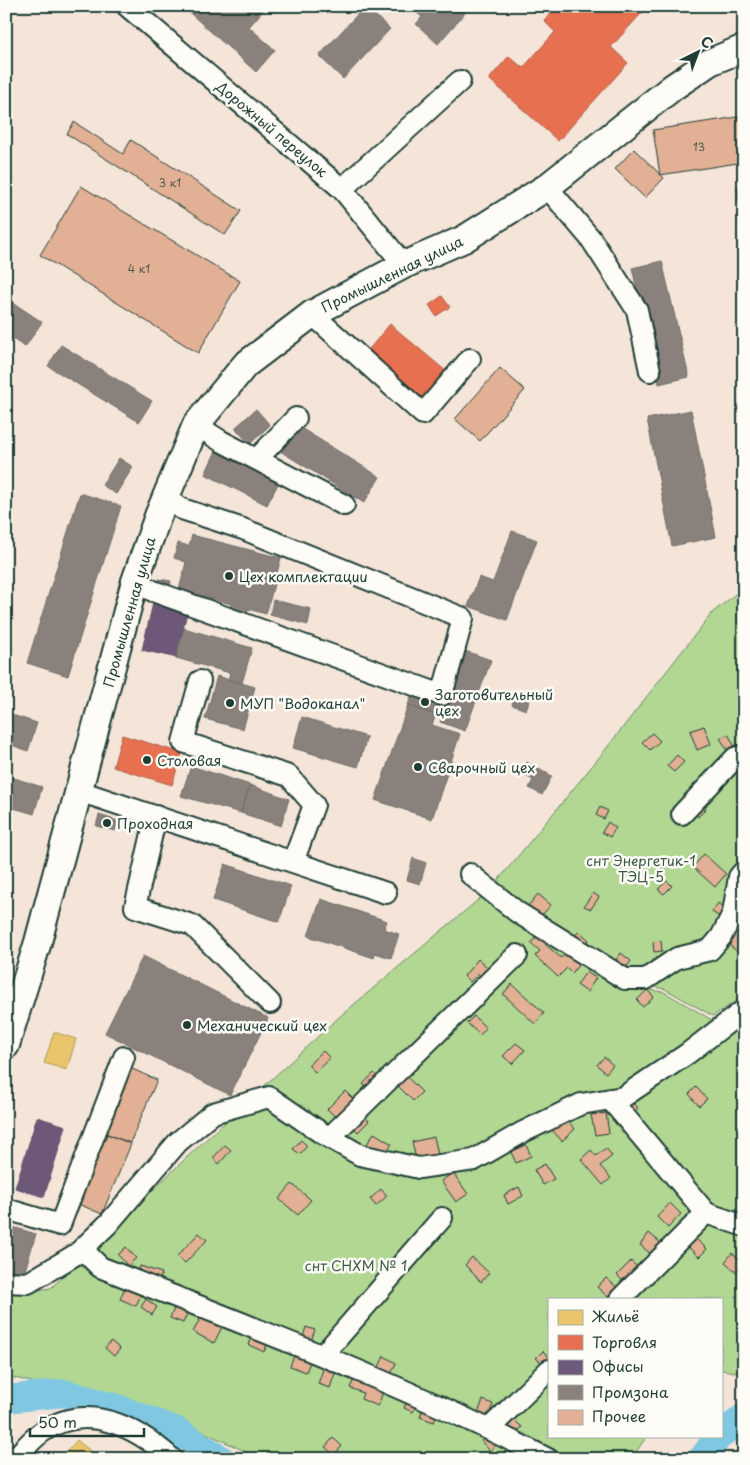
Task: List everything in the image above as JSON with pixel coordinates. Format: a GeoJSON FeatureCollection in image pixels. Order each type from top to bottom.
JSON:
{"type":"FeatureCollection","features":[{"type":"Feature","properties":{"kind":"main road","name":"Промышленная улица"},"geometry":{"type":"LineString","coordinates":[[6,1044],[38,942],[135,581],[165,497],[196,425],[245,365],[312,314],[404,264],[464,239],[546,187],[673,86],[710,62],[744,48]]}},
{"type":"Feature","properties":{"kind":"street","name":"Дорожный переулок"},"geometry":{"type":"LineString","coordinates":[[127,6],[342,189],[404,264]]}},
{"type":"Feature","properties":{"kind":"street"},"geometry":{"type":"LineString","coordinates":[[342,189],[460,81]]}},
{"type":"Feature","properties":{"kind":"street"},"geometry":{"type":"LineString","coordinates":[[546,187],[590,239],[637,310],[650,371]]}},
{"type":"Feature","properties":{"kind":"street"},"geometry":{"type":"LineString","coordinates":[[312,314],[423,414],[470,359]]}},
{"type":"Feature","properties":{"kind":"street"},"geometry":{"type":"LineString","coordinates":[[257,459],[296,418]]}},
{"type":"Feature","properties":{"kind":"street"},"geometry":{"type":"LineString","coordinates":[[196,425],[344,505]]}},
{"type":"Feature","properties":{"kind":"street"},"geometry":{"type":"LineString","coordinates":[[135,581],[153,590],[442,694],[463,618],[243,529],[182,509],[165,497]]}},
{"type":"Feature","properties":{"kind":"street"},"geometry":{"type":"LineString","coordinates":[[200,681],[183,742],[289,776],[314,805],[293,862]]}},
{"type":"Feature","properties":{"kind":"street"},"geometry":{"type":"LineString","coordinates":[[682,814],[735,758],[744,755]]}},
{"type":"Feature","properties":{"kind":"street"},"geometry":{"type":"LineString","coordinates":[[79,791],[386,893]]}},
{"type":"Feature","properties":{"kind":"street"},"geometry":{"type":"LineString","coordinates":[[156,816],[135,906],[192,925],[270,1002]]}},
{"type":"Feature","properties":{"kind":"street"},"geometry":{"type":"LineString","coordinates":[[470,874],[517,912],[625,979],[646,979],[677,958],[710,950],[721,937],[733,913],[739,877],[744,871]]}},
{"type":"Feature","properties":{"kind":"street"},"geometry":{"type":"LineString","coordinates":[[330,1138],[517,955]]}},
{"type":"Feature","properties":{"kind":"street"},"geometry":{"type":"LineString","coordinates":[[6,1282],[28,1283],[82,1249],[108,1224],[178,1142],[213,1113],[269,1097],[330,1138],[360,1155],[419,1168],[474,1160],[523,1132],[581,1104],[623,1097],[687,1054],[744,1010]]}},
{"type":"Feature","properties":{"kind":"street"},"geometry":{"type":"LineString","coordinates":[[6,1209],[60,1225],[124,1057]]}},
{"type":"Feature","properties":{"kind":"street"},"geometry":{"type":"LineString","coordinates":[[610,1099],[706,1213],[744,1226]]}},
{"type":"Feature","properties":{"kind":"street"},"geometry":{"type":"LineString","coordinates":[[621,1298],[706,1213]]}},
{"type":"Feature","properties":{"kind":"street"},"geometry":{"type":"LineString","coordinates":[[323,1355],[442,1218]]}},
{"type":"Feature","properties":{"kind":"street"},"geometry":{"type":"LineString","coordinates":[[82,1249],[100,1267],[382,1379],[490,1428],[548,1459]]}},
{"type":"Feature","properties":{"kind":"street"},"geometry":{"type":"LineString","coordinates":[[490,1428],[548,1371]]}},
{"type":"Feature","properties":{"kind":"street"},"geometry":{"type":"LineString","coordinates":[[14,1459],[42,1432],[56,1424],[80,1417],[102,1419],[128,1427],[154,1443],[172,1459]]}},
{"type":"Feature","properties":{"kind":"green space","name":"снт СНХМ № 1"},"geometry":{"type":"Polygon","coordinates":[[[744,587],[744,996],[713,1016],[665,989],[633,983],[634,988],[664,992],[712,1020],[744,999],[744,1373],[722,1370],[722,1298],[548,1298],[548,1438],[646,1438],[631,1459],[262,1459],[158,1411],[6,1376],[6,1295],[51,1288],[185,1159],[338,1018],[491,889],[602,754],[712,613],[744,587]]]}},
{"type":"Feature","properties":{"kind":"building: Жильё"},"geometry":{"type":"Polygon","coordinates":[[[54,1032],[76,1039],[67,1070],[44,1063],[54,1032]]]}},
{"type":"Feature","properties":{"kind":"building: Жильё"},"geometry":{"type":"Polygon","coordinates":[[[77,1440],[93,1453],[88,1459],[66,1459],[63,1456],[77,1440]]]}},
{"type":"Feature","properties":{"kind":"building: Торговля"},"geometry":{"type":"Polygon","coordinates":[[[557,6],[648,6],[611,47],[628,63],[558,141],[489,79],[509,56],[523,68],[555,32],[544,21],[557,6]]]}},
{"type":"Feature","properties":{"kind":"building: Торговля"},"geometry":{"type":"Polygon","coordinates":[[[442,296],[450,307],[436,316],[429,305],[442,296]]]}},
{"type":"Feature","properties":{"kind":"building: Торговля"},"geometry":{"type":"Polygon","coordinates":[[[390,324],[447,372],[422,402],[365,354],[390,324]]]}},
{"type":"Feature","properties":{"kind":"building: Торговля","name":"Столовая"},"geometry":{"type":"Polygon","coordinates":[[[122,735],[182,753],[172,785],[113,767],[122,735]]]}},
{"type":"Feature","properties":{"kind":"building: Офисы"},"geometry":{"type":"Polygon","coordinates":[[[154,599],[188,607],[177,658],[142,650],[154,599]]]}},
{"type":"Feature","properties":{"kind":"building: Офисы"},"geometry":{"type":"Polygon","coordinates":[[[37,1117],[66,1126],[44,1197],[15,1188],[37,1117]]]}},
{"type":"Feature","properties":{"kind":"building: Промзона"},"geometry":{"type":"Polygon","coordinates":[[[182,6],[267,6],[249,27],[275,50],[256,72],[182,6]]]}},
{"type":"Feature","properties":{"kind":"building: Промзона"},"geometry":{"type":"Polygon","coordinates":[[[365,6],[390,29],[343,79],[319,56],[365,6]]]}},
{"type":"Feature","properties":{"kind":"building: Промзона"},"geometry":{"type":"Polygon","coordinates":[[[409,6],[471,6],[438,44],[416,24],[422,17],[409,6]]]}},
{"type":"Feature","properties":{"kind":"building: Промзона"},"geometry":{"type":"Polygon","coordinates":[[[662,261],[689,377],[659,384],[632,268],[662,261]]]}},
{"type":"Feature","properties":{"kind":"building: Промзона"},"geometry":{"type":"Polygon","coordinates":[[[6,298],[42,322],[25,347],[6,335],[6,298]]]}},
{"type":"Feature","properties":{"kind":"building: Промзона"},"geometry":{"type":"Polygon","coordinates":[[[61,345],[152,401],[139,422],[48,366],[61,345]]]}},
{"type":"Feature","properties":{"kind":"building: Промзона"},"geometry":{"type":"Polygon","coordinates":[[[256,409],[270,425],[250,444],[235,428],[256,409]]]}},
{"type":"Feature","properties":{"kind":"building: Промзона"},"geometry":{"type":"Polygon","coordinates":[[[691,410],[716,537],[672,546],[647,419],[691,410]]]}},
{"type":"Feature","properties":{"kind":"building: Промзона"},"geometry":{"type":"Polygon","coordinates":[[[296,425],[380,477],[364,503],[280,451],[296,425]]]}},
{"type":"Feature","properties":{"kind":"building: Промзона"},"geometry":{"type":"Polygon","coordinates":[[[216,451],[279,482],[267,505],[205,474],[216,451]]]}},
{"type":"Feature","properties":{"kind":"building: Промзона"},"geometry":{"type":"Polygon","coordinates":[[[119,458],[133,467],[116,494],[102,485],[119,458]]]}},
{"type":"Feature","properties":{"kind":"building: Промзона"},"geometry":{"type":"Polygon","coordinates":[[[80,493],[121,506],[68,676],[27,663],[80,493]]]}},
{"type":"Feature","properties":{"kind":"building: Промзона"},"geometry":{"type":"Polygon","coordinates":[[[512,531],[537,540],[507,620],[468,606],[479,577],[493,582],[512,531]]]}},
{"type":"Feature","properties":{"kind":"building: Промзона","name":"Цех комплектации"},"geometry":{"type":"Polygon","coordinates":[[[192,535],[281,558],[266,614],[248,609],[246,617],[229,613],[231,604],[179,590],[186,562],[174,558],[178,543],[189,546],[192,535]]]}},
{"type":"Feature","properties":{"kind":"building: Промзона"},"geometry":{"type":"Polygon","coordinates":[[[159,579],[171,581],[170,586],[158,584],[159,579]]]}},
{"type":"Feature","properties":{"kind":"building: Промзона"},"geometry":{"type":"Polygon","coordinates":[[[273,600],[311,609],[308,625],[270,615],[273,600]]]}},
{"type":"Feature","properties":{"kind":"building: Промзона"},"geometry":{"type":"Polygon","coordinates":[[[184,628],[252,648],[242,683],[228,679],[230,673],[176,658],[184,628]]]}},
{"type":"Feature","properties":{"kind":"building: Промзона"},"geometry":{"type":"Polygon","coordinates":[[[465,651],[491,660],[465,731],[440,722],[465,651]]]}},
{"type":"Feature","properties":{"kind":"building: Промзона","name":"МУП \"Водоканал\""},"geometry":{"type":"Polygon","coordinates":[[[217,676],[255,687],[243,729],[205,719],[217,676]]]}},
{"type":"Feature","properties":{"kind":"building: Промзона","name":"Заготовительный цех"},"geometry":{"type":"Polygon","coordinates":[[[414,689],[442,699],[436,715],[408,705],[414,689]]]}},
{"type":"Feature","properties":{"kind":"building: Промзона"},"geometry":{"type":"Polygon","coordinates":[[[515,693],[530,698],[526,710],[512,705],[515,693]]]}},
{"type":"Feature","properties":{"kind":"building: Промзона","name":"Сварочный цех"},"geometry":{"type":"Polygon","coordinates":[[[408,705],[436,715],[432,725],[460,734],[432,819],[375,800],[408,705]]]}},
{"type":"Feature","properties":{"kind":"building: Промзона"},"geometry":{"type":"Polygon","coordinates":[[[6,713],[37,723],[28,751],[6,743],[6,713]]]}},
{"type":"Feature","properties":{"kind":"building: Промзона"},"geometry":{"type":"Polygon","coordinates":[[[302,717],[367,737],[358,767],[293,748],[302,717]]]}},
{"type":"Feature","properties":{"kind":"building: Промзона"},"geometry":{"type":"Polygon","coordinates":[[[6,760],[12,762],[8,776],[42,787],[34,814],[10,807],[14,796],[6,794],[6,760]]]}},
{"type":"Feature","properties":{"kind":"building: Промзона"},"geometry":{"type":"Polygon","coordinates":[[[527,762],[552,776],[542,795],[529,788],[533,780],[521,773],[527,762]]]}},
{"type":"Feature","properties":{"kind":"building: Промзона"},"geometry":{"type":"Polygon","coordinates":[[[191,766],[250,785],[241,813],[181,796],[191,766]]]}},
{"type":"Feature","properties":{"kind":"building: Промзона"},"geometry":{"type":"Polygon","coordinates":[[[250,785],[289,799],[281,826],[241,813],[250,785]]]}},
{"type":"Feature","properties":{"kind":"building: Промзона","name":"Проходная"},"geometry":{"type":"Polygon","coordinates":[[[99,815],[118,821],[115,831],[96,826],[99,815]]]}},
{"type":"Feature","properties":{"kind":"building: Промзона"},"geometry":{"type":"Polygon","coordinates":[[[413,858],[426,863],[420,884],[407,880],[413,858]]]}},
{"type":"Feature","properties":{"kind":"building: Промзона"},"geometry":{"type":"Polygon","coordinates":[[[225,864],[291,886],[279,922],[213,900],[225,864]]]}},
{"type":"Feature","properties":{"kind":"building: Промзона"},"geometry":{"type":"Polygon","coordinates":[[[321,899],[387,921],[384,929],[399,934],[391,958],[375,953],[374,958],[308,936],[321,899]]]}},
{"type":"Feature","properties":{"kind":"building: Промзона","name":"Механический цех"},"geometry":{"type":"Polygon","coordinates":[[[143,956],[268,1018],[230,1095],[105,1033],[143,956]]]}},
{"type":"Feature","properties":{"kind":"building: Промзона"},"geometry":{"type":"Polygon","coordinates":[[[6,1225],[36,1234],[23,1277],[6,1271],[6,1225]]]}},
{"type":"Feature","properties":{"kind":"building: Прочее"},"geometry":{"type":"Polygon","coordinates":[[[744,116],[744,162],[660,175],[653,130],[744,116]]]}},
{"type":"Feature","properties":{"kind":"building: Прочее"},"geometry":{"type":"Polygon","coordinates":[[[74,122],[123,154],[131,140],[241,211],[225,235],[67,134],[74,122]]]}},
{"type":"Feature","properties":{"kind":"building: Прочее"},"geometry":{"type":"Polygon","coordinates":[[[634,149],[664,178],[645,198],[615,169],[634,149]]]}},
{"type":"Feature","properties":{"kind":"building: Прочее"},"geometry":{"type":"Polygon","coordinates":[[[81,186],[240,281],[198,353],[40,255],[81,186]]]}},
{"type":"Feature","properties":{"kind":"building: Прочее"},"geometry":{"type":"Polygon","coordinates":[[[744,187],[744,235],[737,188],[744,187]]]}},
{"type":"Feature","properties":{"kind":"building: Прочее"},"geometry":{"type":"Polygon","coordinates":[[[500,368],[525,390],[480,441],[455,419],[500,368]]]}},
{"type":"Feature","properties":{"kind":"building: Прочее"},"geometry":{"type":"Polygon","coordinates":[[[704,726],[711,744],[697,750],[690,731],[704,726]]]}},
{"type":"Feature","properties":{"kind":"building: Прочее"},"geometry":{"type":"Polygon","coordinates":[[[652,733],[660,741],[650,750],[642,742],[652,733]]]}},
{"type":"Feature","properties":{"kind":"building: Прочее"},"geometry":{"type":"Polygon","coordinates":[[[728,734],[735,747],[728,751],[720,738],[728,734]]]}},
{"type":"Feature","properties":{"kind":"building: Прочее"},"geometry":{"type":"Polygon","coordinates":[[[677,755],[684,762],[674,772],[667,766],[677,755]]]}},
{"type":"Feature","properties":{"kind":"building: Прочее"},"geometry":{"type":"Polygon","coordinates":[[[701,804],[706,809],[698,817],[693,812],[701,804]]]}},
{"type":"Feature","properties":{"kind":"building: Прочее"},"geometry":{"type":"Polygon","coordinates":[[[600,807],[608,811],[604,819],[596,815],[600,807]]]}},
{"type":"Feature","properties":{"kind":"building: Прочее"},"geometry":{"type":"Polygon","coordinates":[[[608,822],[616,828],[610,837],[602,832],[608,822]]]}},
{"type":"Feature","properties":{"kind":"building: Прочее"},"geometry":{"type":"Polygon","coordinates":[[[704,854],[726,874],[715,887],[693,867],[704,854]]]}},
{"type":"Feature","properties":{"kind":"building: Прочее"},"geometry":{"type":"Polygon","coordinates":[[[666,857],[671,862],[664,869],[658,865],[666,857]]]}},
{"type":"Feature","properties":{"kind":"building: Прочее"},"geometry":{"type":"Polygon","coordinates":[[[667,881],[672,886],[664,894],[658,889],[667,881]]]}},
{"type":"Feature","properties":{"kind":"building: Прочее"},"geometry":{"type":"Polygon","coordinates":[[[593,893],[599,897],[591,909],[584,906],[593,893]]]}},
{"type":"Feature","properties":{"kind":"building: Прочее"},"geometry":{"type":"Polygon","coordinates":[[[538,894],[551,905],[540,917],[528,906],[538,894]]]}},
{"type":"Feature","properties":{"kind":"building: Прочее"},"geometry":{"type":"Polygon","coordinates":[[[718,903],[726,909],[720,917],[712,912],[718,903]]]}},
{"type":"Feature","properties":{"kind":"building: Прочее"},"geometry":{"type":"Polygon","coordinates":[[[744,922],[744,953],[742,956],[726,942],[744,922]]]}},
{"type":"Feature","properties":{"kind":"building: Прочее"},"geometry":{"type":"Polygon","coordinates":[[[579,931],[589,940],[583,947],[573,938],[579,931]]]}},
{"type":"Feature","properties":{"kind":"building: Прочее"},"geometry":{"type":"Polygon","coordinates":[[[541,932],[551,940],[545,944],[561,958],[566,952],[579,964],[572,973],[567,968],[558,977],[535,956],[540,951],[531,943],[541,932]]]}},
{"type":"Feature","properties":{"kind":"building: Прочее"},"geometry":{"type":"Polygon","coordinates":[[[661,941],[662,951],[654,952],[653,942],[661,941]]]}},
{"type":"Feature","properties":{"kind":"building: Прочее"},"geometry":{"type":"Polygon","coordinates":[[[621,953],[631,961],[624,971],[614,963],[621,953]]]}},
{"type":"Feature","properties":{"kind":"building: Прочее"},"geometry":{"type":"Polygon","coordinates":[[[478,959],[493,972],[485,980],[478,974],[470,982],[464,976],[478,959]]]}},
{"type":"Feature","properties":{"kind":"building: Прочее"},"geometry":{"type":"Polygon","coordinates":[[[586,972],[596,978],[587,992],[577,985],[586,972]]]}},
{"type":"Feature","properties":{"kind":"building: Прочее"},"geometry":{"type":"Polygon","coordinates":[[[512,984],[544,1013],[535,1024],[503,994],[512,984]]]}},
{"type":"Feature","properties":{"kind":"building: Прочее"},"geometry":{"type":"Polygon","coordinates":[[[647,990],[654,997],[643,1007],[637,1000],[647,990]]]}},
{"type":"Feature","properties":{"kind":"building: Прочее"},"geometry":{"type":"Polygon","coordinates":[[[474,1016],[486,1028],[480,1035],[467,1023],[474,1016]]]}},
{"type":"Feature","properties":{"kind":"building: Прочее"},"geometry":{"type":"Polygon","coordinates":[[[516,1043],[525,1050],[512,1064],[503,1056],[516,1043]]]}},
{"type":"Feature","properties":{"kind":"building: Прочее"},"geometry":{"type":"Polygon","coordinates":[[[323,1051],[330,1058],[315,1072],[308,1065],[323,1051]]]}},
{"type":"Feature","properties":{"kind":"building: Прочее"},"geometry":{"type":"Polygon","coordinates":[[[604,1057],[613,1065],[606,1073],[597,1065],[604,1057]]]}},
{"type":"Feature","properties":{"kind":"building: Прочее"},"geometry":{"type":"Polygon","coordinates":[[[128,1067],[157,1080],[130,1143],[100,1131],[128,1067]]]}},
{"type":"Feature","properties":{"kind":"building: Прочее"},"geometry":{"type":"Polygon","coordinates":[[[374,1073],[380,1079],[369,1090],[363,1084],[374,1073]]]}},
{"type":"Feature","properties":{"kind":"building: Прочее"},"geometry":{"type":"Polygon","coordinates":[[[407,1077],[422,1092],[413,1101],[398,1086],[407,1077]]]}},
{"type":"Feature","properties":{"kind":"building: Прочее"},"geometry":{"type":"Polygon","coordinates":[[[696,1087],[707,1099],[699,1106],[689,1094],[696,1087]]]}},
{"type":"Feature","properties":{"kind":"building: Прочее"},"geometry":{"type":"Polygon","coordinates":[[[345,1091],[356,1102],[339,1120],[327,1109],[345,1091]]]}},
{"type":"Feature","properties":{"kind":"building: Прочее"},"geometry":{"type":"Polygon","coordinates":[[[630,1098],[638,1108],[630,1115],[622,1105],[630,1098]]]}},
{"type":"Feature","properties":{"kind":"building: Прочее"},"geometry":{"type":"Polygon","coordinates":[[[606,1113],[609,1133],[595,1135],[591,1115],[606,1113]]]}},
{"type":"Feature","properties":{"kind":"building: Прочее"},"geometry":{"type":"Polygon","coordinates":[[[362,1115],[369,1121],[358,1132],[351,1125],[362,1115]]]}},
{"type":"Feature","properties":{"kind":"building: Прочее"},"geometry":{"type":"Polygon","coordinates":[[[565,1118],[575,1129],[562,1141],[552,1130],[565,1118]]]}},
{"type":"Feature","properties":{"kind":"building: Прочее"},"geometry":{"type":"Polygon","coordinates":[[[105,1133],[131,1144],[102,1214],[76,1203],[105,1133]]]}},
{"type":"Feature","properties":{"kind":"building: Прочее"},"geometry":{"type":"Polygon","coordinates":[[[374,1133],[392,1144],[385,1155],[367,1144],[374,1133]]]}},
{"type":"Feature","properties":{"kind":"building: Прочее"},"geometry":{"type":"Polygon","coordinates":[[[434,1137],[438,1154],[416,1159],[412,1142],[434,1137]]]}},
{"type":"Feature","properties":{"kind":"building: Прочее"},"geometry":{"type":"Polygon","coordinates":[[[301,1140],[307,1146],[300,1154],[293,1149],[301,1140]]]}},
{"type":"Feature","properties":{"kind":"building: Прочее"},"geometry":{"type":"Polygon","coordinates":[[[225,1145],[231,1150],[219,1164],[213,1158],[225,1145]]]}},
{"type":"Feature","properties":{"kind":"building: Прочее"},"geometry":{"type":"Polygon","coordinates":[[[526,1145],[531,1156],[516,1163],[511,1152],[526,1145]]]}},
{"type":"Feature","properties":{"kind":"building: Прочее"},"geometry":{"type":"Polygon","coordinates":[[[606,1148],[612,1156],[600,1166],[611,1178],[603,1185],[581,1159],[591,1150],[596,1156],[606,1148]]]}},
{"type":"Feature","properties":{"kind":"building: Прочее"},"geometry":{"type":"Polygon","coordinates":[[[545,1164],[554,1179],[543,1185],[534,1170],[545,1164]]]}},
{"type":"Feature","properties":{"kind":"building: Прочее"},"geometry":{"type":"Polygon","coordinates":[[[453,1173],[468,1194],[456,1202],[441,1181],[453,1173]]]}},
{"type":"Feature","properties":{"kind":"building: Прочее"},"geometry":{"type":"Polygon","coordinates":[[[292,1184],[311,1200],[298,1215],[279,1199],[292,1184]]]}},
{"type":"Feature","properties":{"kind":"building: Прочее"},"geometry":{"type":"Polygon","coordinates":[[[519,1187],[523,1196],[508,1204],[504,1195],[519,1187]]]}},
{"type":"Feature","properties":{"kind":"building: Прочее"},"geometry":{"type":"Polygon","coordinates":[[[381,1189],[387,1196],[376,1206],[370,1199],[381,1189]]]}},
{"type":"Feature","properties":{"kind":"building: Прочее"},"geometry":{"type":"Polygon","coordinates":[[[670,1203],[681,1214],[668,1228],[657,1217],[670,1203]]]}},
{"type":"Feature","properties":{"kind":"building: Прочее"},"geometry":{"type":"Polygon","coordinates":[[[199,1233],[207,1240],[185,1263],[177,1256],[199,1233]]]}},
{"type":"Feature","properties":{"kind":"building: Прочее"},"geometry":{"type":"Polygon","coordinates":[[[649,1233],[662,1244],[652,1255],[640,1245],[649,1233]]]}},
{"type":"Feature","properties":{"kind":"building: Прочее"},"geometry":{"type":"Polygon","coordinates":[[[693,1236],[707,1249],[699,1257],[685,1244],[693,1236]]]}},
{"type":"Feature","properties":{"kind":"building: Прочее"},"geometry":{"type":"Polygon","coordinates":[[[126,1247],[136,1258],[128,1266],[118,1255],[126,1247]]]}},
{"type":"Feature","properties":{"kind":"building: Прочее"},"geometry":{"type":"Polygon","coordinates":[[[732,1253],[744,1264],[736,1272],[725,1262],[732,1253]]]}},
{"type":"Feature","properties":{"kind":"building: Прочее"},"geometry":{"type":"Polygon","coordinates":[[[472,1257],[489,1273],[481,1282],[465,1265],[472,1257]]]}},
{"type":"Feature","properties":{"kind":"building: Прочее"},"geometry":{"type":"Polygon","coordinates":[[[631,1261],[639,1269],[625,1283],[617,1275],[631,1261]]]}},
{"type":"Feature","properties":{"kind":"building: Прочее"},"geometry":{"type":"Polygon","coordinates":[[[140,1266],[162,1273],[158,1285],[137,1277],[140,1266]]]}},
{"type":"Feature","properties":{"kind":"building: Прочее"},"geometry":{"type":"Polygon","coordinates":[[[606,1278],[618,1288],[609,1298],[597,1287],[606,1278]]]}},
{"type":"Feature","properties":{"kind":"building: Прочее"},"geometry":{"type":"Polygon","coordinates":[[[126,1285],[142,1292],[136,1306],[120,1299],[126,1285]]]}},
{"type":"Feature","properties":{"kind":"building: Прочее"},"geometry":{"type":"Polygon","coordinates":[[[146,1299],[157,1307],[152,1315],[141,1307],[146,1299]]]}},
{"type":"Feature","properties":{"kind":"building: Прочее"},"geometry":{"type":"Polygon","coordinates":[[[175,1306],[188,1312],[183,1323],[170,1318],[175,1306]]]}},
{"type":"Feature","properties":{"kind":"building: Прочее"},"geometry":{"type":"Polygon","coordinates":[[[201,1317],[222,1327],[214,1343],[193,1332],[201,1317]]]}},
{"type":"Feature","properties":{"kind":"building: Прочее"},"geometry":{"type":"Polygon","coordinates":[[[306,1327],[315,1330],[310,1343],[302,1340],[306,1327]]]}},
{"type":"Feature","properties":{"kind":"building: Прочее"},"geometry":{"type":"Polygon","coordinates":[[[253,1335],[268,1342],[264,1352],[249,1345],[253,1335]]]}},
{"type":"Feature","properties":{"kind":"building: Прочее"},"geometry":{"type":"Polygon","coordinates":[[[111,1341],[120,1349],[114,1356],[105,1348],[111,1341]]]}},
{"type":"Feature","properties":{"kind":"building: Прочее"},"geometry":{"type":"Polygon","coordinates":[[[543,1351],[548,1356],[548,1362],[544,1365],[536,1358],[543,1351]]]}},
{"type":"Feature","properties":{"kind":"building: Прочее"},"geometry":{"type":"Polygon","coordinates":[[[294,1356],[310,1362],[306,1372],[290,1366],[294,1356]]]}},
{"type":"Feature","properties":{"kind":"building: Прочее"},"geometry":{"type":"Polygon","coordinates":[[[384,1356],[396,1363],[391,1374],[379,1367],[384,1356]]]}},
{"type":"Feature","properties":{"kind":"building: Прочее"},"geometry":{"type":"Polygon","coordinates":[[[324,1366],[336,1370],[330,1388],[318,1384],[324,1366]]]}},
{"type":"Feature","properties":{"kind":"building: Прочее"},"geometry":{"type":"Polygon","coordinates":[[[354,1379],[384,1389],[378,1406],[361,1399],[363,1393],[350,1388],[354,1379]]]}},
{"type":"Feature","properties":{"kind":"building: Прочее"},"geometry":{"type":"Polygon","coordinates":[[[409,1397],[418,1402],[413,1412],[404,1408],[409,1397]]]}},
{"type":"Feature","properties":{"kind":"building: Прочее"},"geometry":{"type":"Polygon","coordinates":[[[483,1400],[493,1404],[488,1417],[478,1413],[483,1400]]]}},
{"type":"Feature","properties":{"kind":"building: Прочее"},"geometry":{"type":"Polygon","coordinates":[[[424,1405],[439,1411],[434,1422],[420,1417],[424,1405]]]}},
{"type":"Feature","properties":{"kind":"building: Прочее"},"geometry":{"type":"Polygon","coordinates":[[[514,1420],[522,1427],[513,1437],[505,1430],[514,1420]]]}},
{"type":"Feature","properties":{"kind":"building: Прочее"},"geometry":{"type":"Polygon","coordinates":[[[489,1434],[498,1443],[490,1451],[481,1441],[489,1434]]]}},
{"type":"Feature","properties":{"kind":"building: Прочее"},"geometry":{"type":"Polygon","coordinates":[[[333,1438],[342,1446],[334,1455],[325,1447],[333,1438]]]}},
{"type":"Feature","properties":{"kind":"waterway"},"geometry":{"type":"LineString","coordinates":[[6,1399],[64,1393],[117,1408],[175,1430],[221,1459]]}},
{"type":"Feature","properties":{"kind":"waterway"},"geometry":{"type":"LineString","coordinates":[[722,1434],[744,1417]]}},
{"type":"Feature","properties":{"kind":"waterway"},"geometry":{"type":"LineString","coordinates":[[702,1459],[718,1438]]}},
{"type":"Feature","properties":{"kind":"place","name":"Цех комплектации"},"geometry":{"type":"Point","coordinates":[229,576]}},
{"type":"Feature","properties":{"kind":"place","name":"Заготовительный цех"},"geometry":{"type":"Point","coordinates":[425,702]}},
{"type":"Feature","properties":{"kind":"place","name":"МУП \"Водоканал\""},"geometry":{"type":"Point","coordinates":[230,703]}},
{"type":"Feature","properties":{"kind":"place","name":"Столовая"},"geometry":{"type":"Point","coordinates":[147,760]}},
{"type":"Feature","properties":{"kind":"place","name":"Сварочный цех"},"geometry":{"type":"Point","coordinates":[418,767]}},
{"type":"Feature","properties":{"kind":"place","name":"Проходная"},"geometry":{"type":"Point","coordinates":[107,823]}},
{"type":"Feature","properties":{"kind":"place","name":"Механический цех"},"geometry":{"type":"Point","coordinates":[187,1025]}},
{"type":"Feature","properties":{"kind":"park label","name":"снт Энергетик-1 ТЭЦ-5"},"geometry":{"type":"Point","coordinates":[641,868]}}]}
